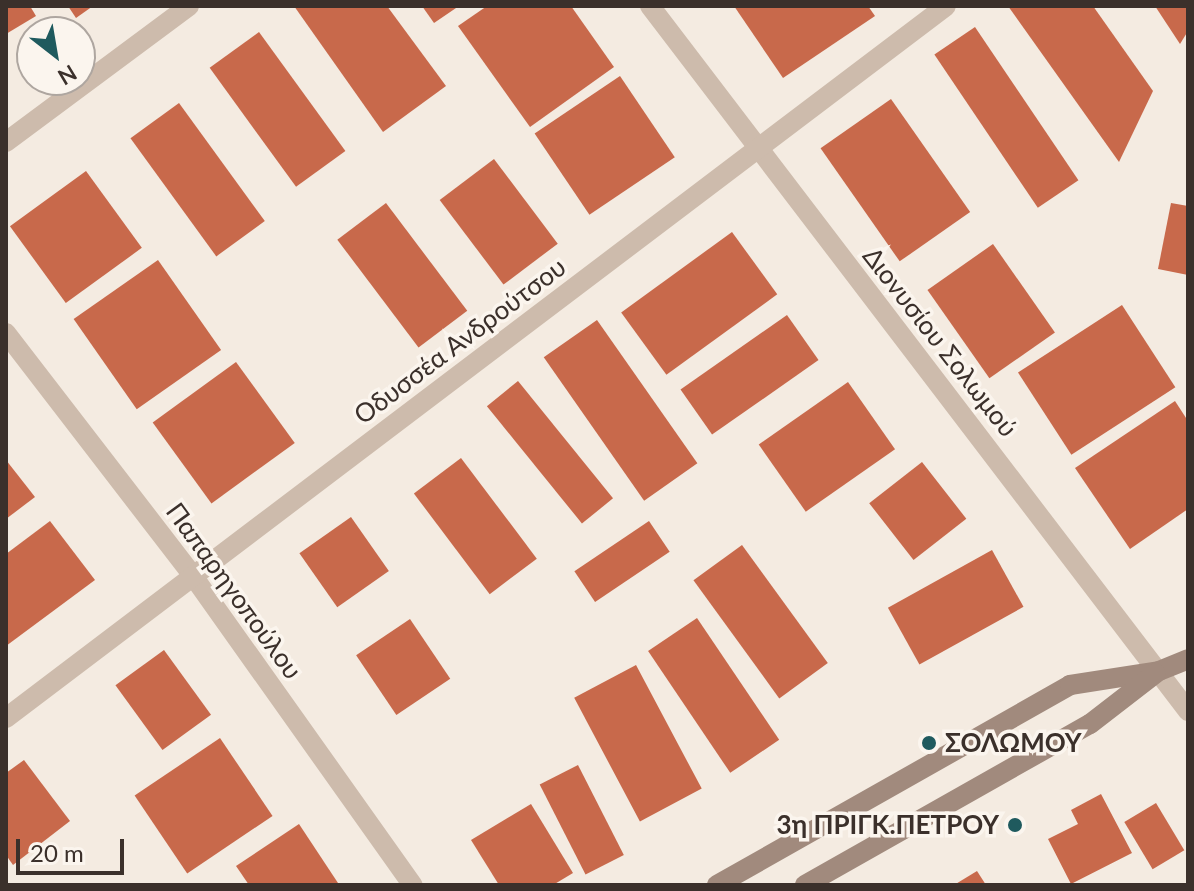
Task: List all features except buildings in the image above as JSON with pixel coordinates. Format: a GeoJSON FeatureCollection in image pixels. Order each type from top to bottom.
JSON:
{"type":"FeatureCollection","features":[{"type":"Feature","properties":{"kind":"main road"},"geometry":{"type":"LineString","coordinates":[[717,885],[1070,685],[1159,671],[1188,659]]}},
{"type":"Feature","properties":{"kind":"main road"},"geometry":{"type":"LineString","coordinates":[[805,885],[1090,724],[1159,671]]}},
{"type":"Feature","properties":{"kind":"street"},"geometry":{"type":"LineString","coordinates":[[6,142],[189,6]]}},
{"type":"Feature","properties":{"kind":"street","name":"Διονυσίου Σολωμού"},"geometry":{"type":"LineString","coordinates":[[650,6],[1188,711]]}},
{"type":"Feature","properties":{"kind":"street","name":"Οδυσσέα Ανδρούτσου"},"geometry":{"type":"LineString","coordinates":[[6,718],[946,6]]}},
{"type":"Feature","properties":{"kind":"street","name":"Παπαρηγοπούλου"},"geometry":{"type":"LineString","coordinates":[[6,333],[193,576],[413,885]]}},
{"type":"Feature","properties":{"kind":"place","name":"ΣΟΛΩΜΟΥ"},"geometry":{"type":"Point","coordinates":[929,743]}},
{"type":"Feature","properties":{"kind":"place","name":"3η ΠΡΙΓΚ.ΠΕΤΡΟΥ"},"geometry":{"type":"Point","coordinates":[1015,825]}}]}
